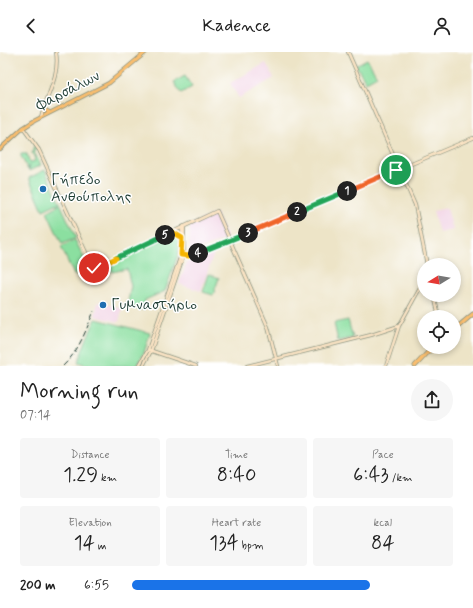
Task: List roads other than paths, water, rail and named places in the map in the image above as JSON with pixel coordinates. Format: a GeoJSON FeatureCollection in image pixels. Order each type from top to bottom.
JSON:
{"type":"FeatureCollection","features":[{"type":"Feature","properties":{"kind":"highway"},"geometry":{"type":"LineString","coordinates":[[461,324],[473,314]]}},
{"type":"Feature","properties":{"kind":"highway"},"geometry":{"type":"LineString","coordinates":[[415,366],[426,354]]}},
{"type":"Feature","properties":{"kind":"main road","name":"Φαρσάλων"},"geometry":{"type":"LineString","coordinates":[[0,149],[23,128],[41,117],[109,83],[146,52]]}},
{"type":"Feature","properties":{"kind":"main road"},"geometry":{"type":"LineString","coordinates":[[44,107],[46,111],[51,112]]}},
{"type":"Feature","properties":{"kind":"street"},"geometry":{"type":"LineString","coordinates":[[41,117],[56,75],[58,62],[56,52]]}},
{"type":"Feature","properties":{"kind":"street"},"geometry":{"type":"LineString","coordinates":[[348,52],[416,210],[426,258]]}},
{"type":"Feature","properties":{"kind":"street"},"geometry":{"type":"LineString","coordinates":[[23,128],[38,150],[94,268],[217,211],[268,327],[278,366]]}},
{"type":"Feature","properties":{"kind":"street"},"geometry":{"type":"LineString","coordinates":[[182,255],[191,255],[231,240],[473,138]]}},
{"type":"Feature","properties":{"kind":"street"},"geometry":{"type":"LineString","coordinates":[[182,255],[183,227]]}},
{"type":"Feature","properties":{"kind":"street"},"geometry":{"type":"LineString","coordinates":[[143,366],[182,255],[183,227]]}},
{"type":"Feature","properties":{"kind":"street"},"geometry":{"type":"LineString","coordinates":[[172,232],[182,238]]}},
{"type":"Feature","properties":{"kind":"street"},"geometry":{"type":"LineString","coordinates":[[386,366],[398,326],[417,293]]}},
{"type":"Feature","properties":{"kind":"street"},"geometry":{"type":"LineString","coordinates":[[247,366],[371,335],[398,326]]}},
{"type":"Feature","properties":{"kind":"street"},"geometry":{"type":"LineString","coordinates":[[139,366],[149,350]]}},
{"type":"Feature","properties":{"kind":"street"},"geometry":{"type":"LineString","coordinates":[[149,350],[196,366]]}},
{"type":"Feature","properties":{"kind":"railway"},"geometry":{"type":"LineString","coordinates":[[63,366],[78,347],[94,311]]}},
{"type":"Feature","properties":{"kind":"place","name":"Γήπεδο Ανθούπολης"},"geometry":{"type":"Point","coordinates":[43,189]}},
{"type":"Feature","properties":{"kind":"place","name":"Γυμναστήριο"},"geometry":{"type":"Point","coordinates":[103,305]}}]}
